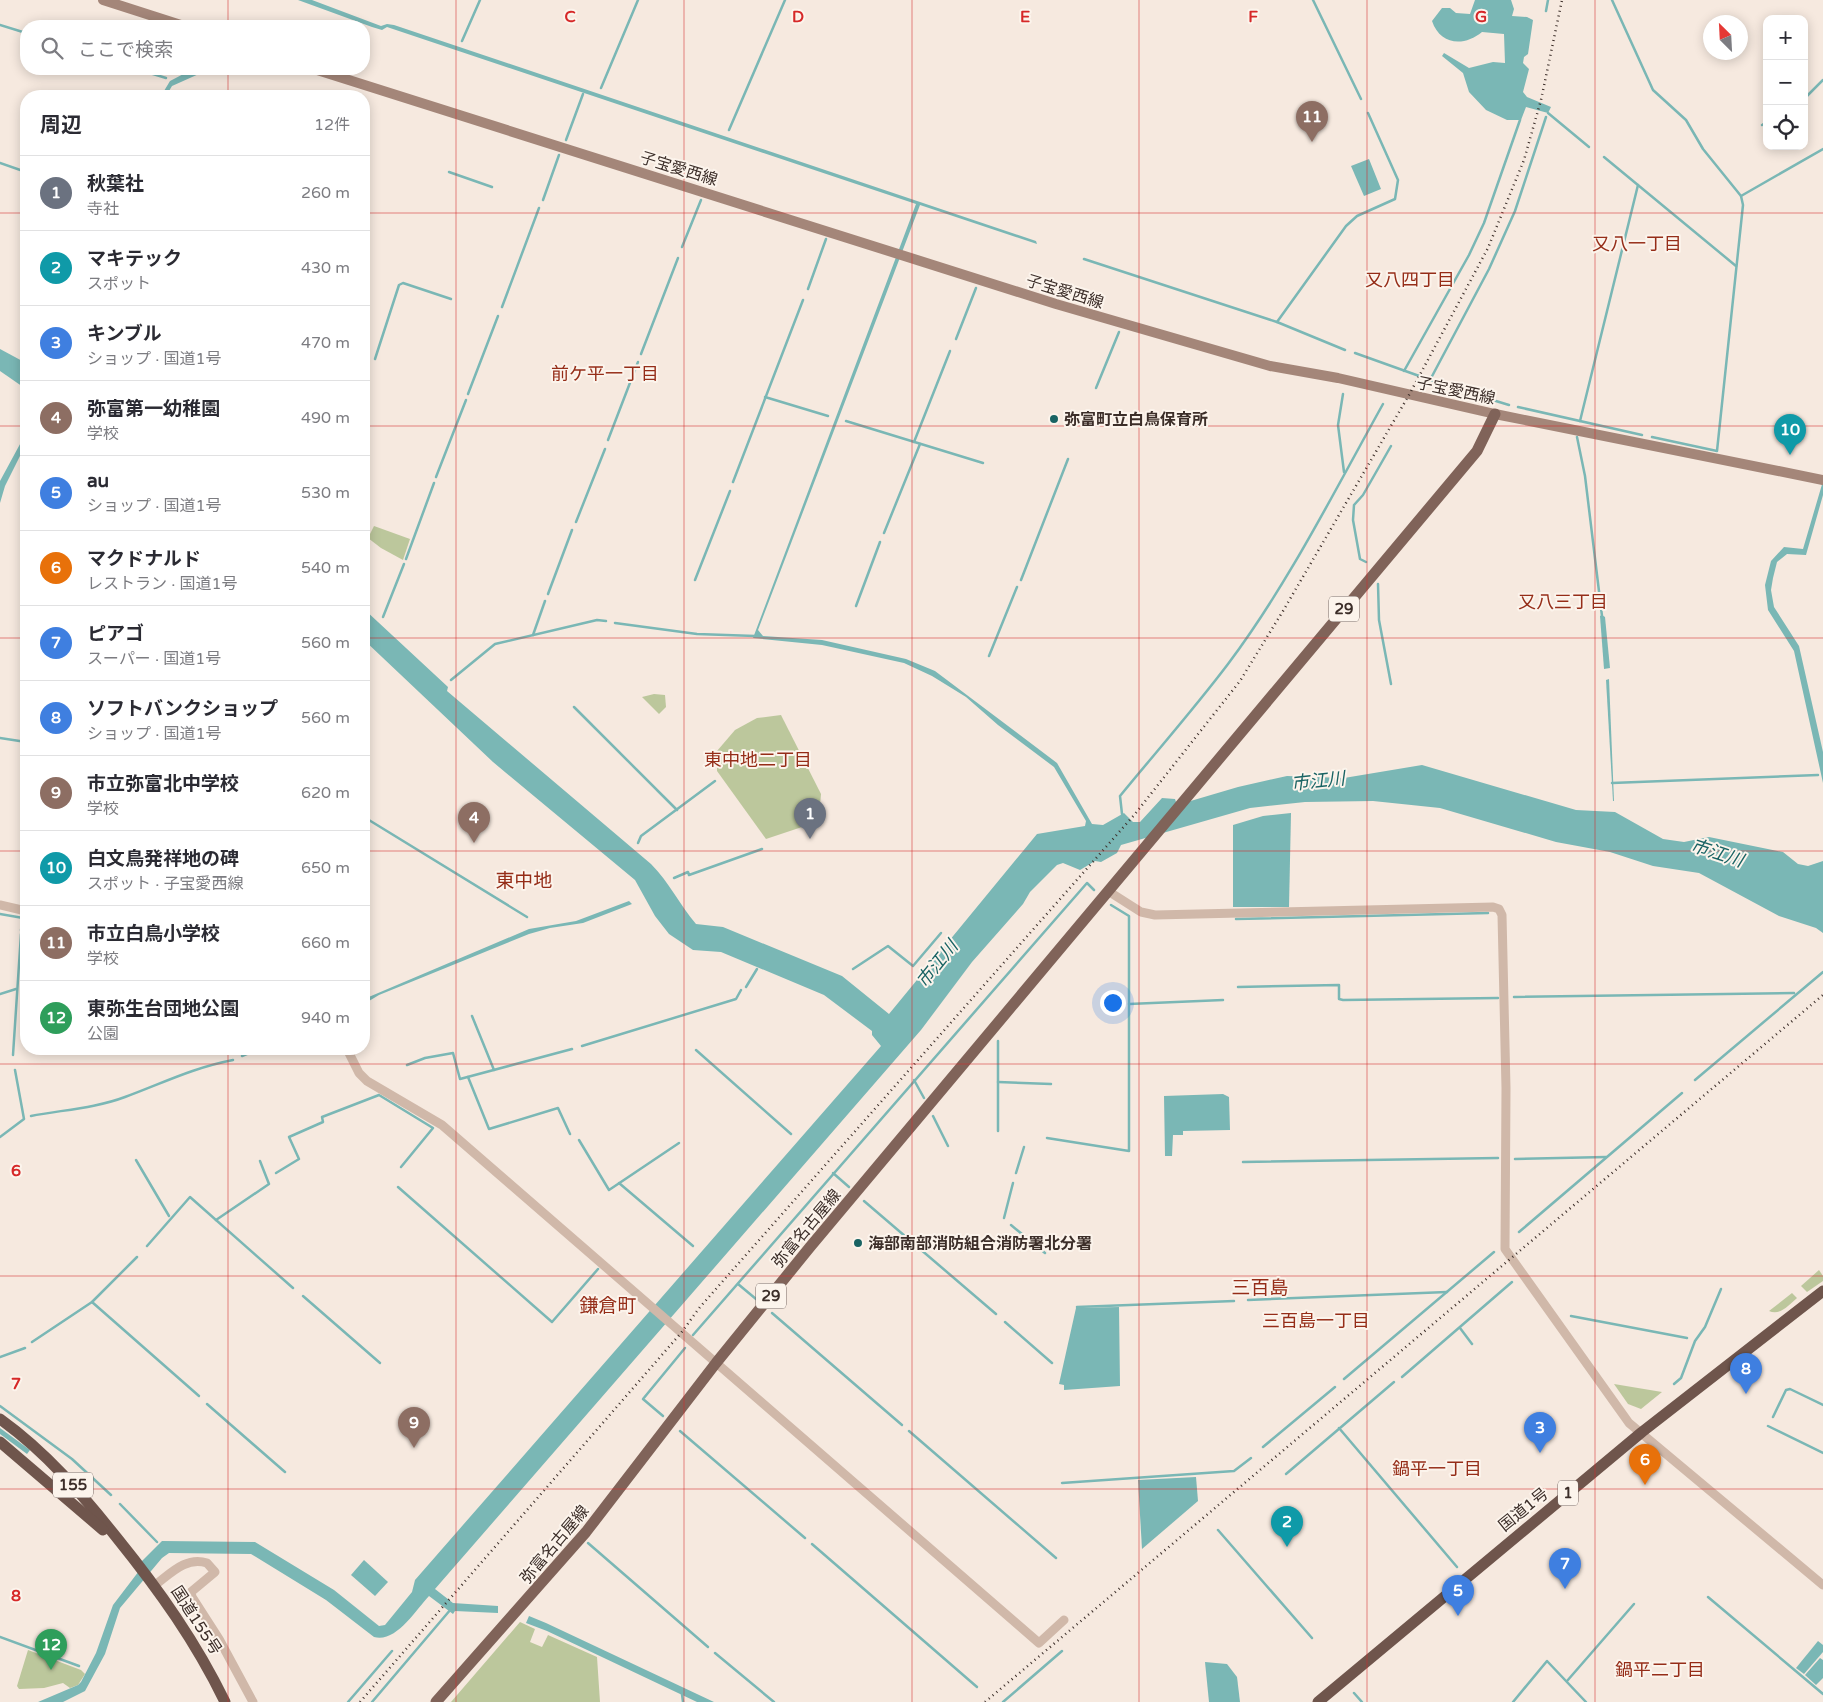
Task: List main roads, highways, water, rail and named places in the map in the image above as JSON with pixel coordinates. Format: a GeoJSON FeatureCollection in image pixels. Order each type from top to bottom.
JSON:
{"type":"FeatureCollection","features":[{"type":"Feature","properties":{"kind":"highway","name":"国道1号"},"geometry":{"type":"LineString","coordinates":[[1318,1702],[1642,1432],[1823,1291]]}},
{"type":"Feature","properties":{"kind":"highway","name":"国道155号"},"geometry":{"type":"LineString","coordinates":[[0,1419],[50,1461],[137,1562],[174,1611],[206,1663],[225,1702]]}},
{"type":"Feature","properties":{"kind":"highway","name":"国道155号"},"geometry":{"type":"LineString","coordinates":[[0,1442],[71,1500],[137,1562]]}},
{"type":"Feature","properties":{"kind":"main road"},"geometry":{"type":"LineString","coordinates":[[103,0],[165,20]]}},
{"type":"Feature","properties":{"kind":"main road","name":"子宝愛西線"},"geometry":{"type":"LineString","coordinates":[[333,75],[1056,304],[1270,366],[1338,378],[1495,414],[1823,480]]}},
{"type":"Feature","properties":{"kind":"main road","name":"弥富名古屋線"},"geometry":{"type":"LineString","coordinates":[[436,1702],[592,1525],[716,1363],[810,1247],[1477,450],[1495,414]]}},
{"type":"Feature","properties":{"kind":"water"},"geometry":{"type":"Polygon","coordinates":[[[298,0],[312,0],[365,20],[353,20],[298,0]]]}},
{"type":"Feature","properties":{"kind":"water"},"geometry":{"type":"Polygon","coordinates":[[[1475,0],[1511,0],[1514,9],[1512,16],[1527,17],[1533,20],[1528,54],[1524,57],[1523,63],[1529,69],[1523,92],[1527,97],[1551,107],[1548,113],[1526,107],[1521,120],[1507,120],[1486,110],[1469,92],[1463,73],[1442,56],[1444,53],[1469,68],[1493,62],[1505,63],[1504,34],[1482,32],[1468,40],[1453,41],[1441,35],[1432,21],[1442,8],[1450,8],[1456,13],[1470,14],[1475,0]]]}},
{"type":"Feature","properties":{"kind":"water","name":"市江川"},"geometry":{"type":"Polygon","coordinates":[[[370,22],[381,26],[387,24],[394,25],[1036,241],[1037,244],[920,205],[758,630],[763,636],[822,640],[906,659],[935,671],[1057,763],[1092,824],[1103,825],[1124,813],[1133,822],[1140,822],[1162,798],[1175,799],[1177,805],[1238,787],[1287,776],[1344,778],[1422,765],[1576,810],[1615,812],[1663,839],[1684,842],[1709,837],[1783,852],[1798,864],[1808,866],[1823,861],[1823,933],[1816,928],[1779,916],[1699,873],[1653,866],[1610,852],[1556,842],[1440,808],[1373,801],[1305,802],[1250,808],[1121,845],[1117,853],[1101,862],[1095,861],[1080,870],[1063,863],[1057,865],[1030,892],[1023,904],[972,962],[921,1030],[435,1589],[453,1603],[498,1606],[498,1613],[455,1611],[453,1614],[429,1596],[397,1631],[382,1638],[374,1637],[326,1600],[251,1554],[169,1553],[162,1558],[120,1608],[105,1654],[85,1691],[63,1702],[38,1702],[81,1682],[96,1653],[113,1605],[142,1567],[139,1564],[162,1541],[255,1542],[334,1590],[379,1626],[385,1625],[412,1592],[415,1580],[881,1046],[872,1035],[872,1031],[824,995],[721,952],[693,950],[669,934],[655,916],[635,880],[493,762],[370,646],[370,615],[448,687],[447,691],[651,864],[696,924],[723,927],[842,976],[889,1014],[1037,834],[1085,826],[1086,821],[1054,767],[998,725],[966,697],[932,676],[904,663],[822,645],[753,638],[916,204],[387,27],[382,30],[370,26],[370,22]]]}},
{"type":"Feature","properties":{"kind":"water"},"geometry":{"type":"Polygon","coordinates":[[[182,75],[197,75],[172,86],[170,90],[165,90],[170,81],[182,75]]]}},
{"type":"Feature","properties":{"kind":"water"},"geometry":{"type":"Polygon","coordinates":[[[1369,159],[1381,189],[1364,196],[1351,166],[1369,159]]]}},
{"type":"Feature","properties":{"kind":"water"},"geometry":{"type":"Polygon","coordinates":[[[0,349],[20,360],[20,385],[0,371],[0,349]]]}},
{"type":"Feature","properties":{"kind":"water"},"geometry":{"type":"Polygon","coordinates":[[[20,444],[20,456],[5,486],[0,503],[0,481],[20,444]]]}},
{"type":"Feature","properties":{"kind":"water"},"geometry":{"type":"Polygon","coordinates":[[[1823,481],[1823,495],[1806,555],[1787,554],[1777,562],[1771,590],[1774,607],[1799,646],[1823,752],[1823,783],[1794,651],[1768,610],[1765,585],[1771,561],[1784,547],[1803,549],[1823,481]]]}},
{"type":"Feature","properties":{"kind":"water"},"geometry":{"type":"Polygon","coordinates":[[[1600,616],[1605,617],[1610,668],[1604,669],[1600,616]]]}},
{"type":"Feature","properties":{"kind":"water"},"geometry":{"type":"Polygon","coordinates":[[[1609,679],[1614,801],[1606,680],[1609,679]]]}},
{"type":"Feature","properties":{"kind":"water"},"geometry":{"type":"Polygon","coordinates":[[[1291,813],[1289,907],[1233,907],[1233,825],[1263,816],[1291,813]]]}},
{"type":"Feature","properties":{"kind":"water"},"geometry":{"type":"Polygon","coordinates":[[[629,901],[632,904],[583,923],[550,928],[529,934],[379,995],[370,1000],[370,996],[529,929],[576,921],[629,901]]]}},
{"type":"Feature","properties":{"kind":"water"},"geometry":{"type":"Polygon","coordinates":[[[1223,1094],[1229,1097],[1230,1130],[1183,1131],[1183,1135],[1173,1135],[1172,1156],[1165,1156],[1164,1096],[1223,1094]]]}},
{"type":"Feature","properties":{"kind":"water"},"geometry":{"type":"Polygon","coordinates":[[[1119,1307],[1120,1386],[1064,1390],[1064,1385],[1059,1384],[1076,1308],[1119,1307]]]}},
{"type":"Feature","properties":{"kind":"water"},"geometry":{"type":"Polygon","coordinates":[[[0,1428],[30,1450],[27,1454],[0,1434],[0,1428]]]}},
{"type":"Feature","properties":{"kind":"water"},"geometry":{"type":"Polygon","coordinates":[[[1196,1477],[1198,1501],[1142,1549],[1138,1480],[1196,1477]]]}},
{"type":"Feature","properties":{"kind":"water"},"geometry":{"type":"Polygon","coordinates":[[[364,1560],[388,1582],[375,1596],[351,1575],[364,1560]]]}},
{"type":"Feature","properties":{"kind":"water"},"geometry":{"type":"Polygon","coordinates":[[[529,1616],[714,1702],[697,1702],[547,1631],[526,1623],[529,1616]]]}},
{"type":"Feature","properties":{"kind":"water"},"geometry":{"type":"Polygon","coordinates":[[[1818,1641],[1823,1645],[1823,1652],[1804,1674],[1796,1668],[1818,1641]]]}},
{"type":"Feature","properties":{"kind":"water"},"geometry":{"type":"Polygon","coordinates":[[[1820,1658],[1823,1660],[1823,1678],[1816,1685],[1805,1675],[1820,1658]]]}},
{"type":"Feature","properties":{"kind":"water"},"geometry":{"type":"Polygon","coordinates":[[[1205,1662],[1227,1664],[1237,1677],[1240,1702],[1209,1702],[1205,1662]]]}},
{"type":"Feature","properties":{"kind":"waterway"},"geometry":{"type":"LineString","coordinates":[[462,41],[480,0]]}},
{"type":"Feature","properties":{"kind":"waterway"},"geometry":{"type":"LineString","coordinates":[[601,88],[638,0]]}},
{"type":"Feature","properties":{"kind":"waterway"},"geometry":{"type":"LineString","coordinates":[[729,130],[785,0]]}},
{"type":"Feature","properties":{"kind":"waterway"},"geometry":{"type":"LineString","coordinates":[[1313,0],[1361,99]]}},
{"type":"Feature","properties":{"kind":"waterway"},"geometry":{"type":"LineString","coordinates":[[1546,11],[1548,0]]}},
{"type":"Feature","properties":{"kind":"waterway"},"geometry":{"type":"LineString","coordinates":[[1612,0],[1653,90],[1686,120],[1703,149],[1741,196],[1743,205],[1717,451],[1652,437]]}},
{"type":"Feature","properties":{"kind":"waterway"},"geometry":{"type":"LineString","coordinates":[[0,25],[20,31]]}},
{"type":"Feature","properties":{"kind":"waterway"},"geometry":{"type":"LineString","coordinates":[[156,75],[166,78]]}},
{"type":"Feature","properties":{"kind":"waterway"},"geometry":{"type":"LineString","coordinates":[[1808,95],[1823,80]]}},
{"type":"Feature","properties":{"kind":"waterway"},"geometry":{"type":"LineString","coordinates":[[566,140],[583,94]]}},
{"type":"Feature","properties":{"kind":"waterway"},"geometry":{"type":"LineString","coordinates":[[1277,322],[1346,226],[1357,216],[1395,199],[1398,180],[1368,113]]}},
{"type":"Feature","properties":{"kind":"waterway"},"geometry":{"type":"LineString","coordinates":[[1548,113],[1589,147]]}},
{"type":"Feature","properties":{"kind":"waterway"},"geometry":{"type":"LineString","coordinates":[[1430,380],[1489,269],[1515,211],[1546,117]]}},
{"type":"Feature","properties":{"kind":"waterway"},"geometry":{"type":"LineString","coordinates":[[1404,371],[1469,255],[1484,223],[1520,120]]}},
{"type":"Feature","properties":{"kind":"waterway"},"geometry":{"type":"LineString","coordinates":[[1741,196],[1823,149]]}},
{"type":"Feature","properties":{"kind":"waterway"},"geometry":{"type":"LineString","coordinates":[[543,200],[559,155]]}},
{"type":"Feature","properties":{"kind":"waterway"},"geometry":{"type":"LineString","coordinates":[[1604,157],[1736,266]]}},
{"type":"Feature","properties":{"kind":"waterway"},"geometry":{"type":"LineString","coordinates":[[0,163],[20,170]]}},
{"type":"Feature","properties":{"kind":"waterway"},"geometry":{"type":"LineString","coordinates":[[449,172],[492,187]]}},
{"type":"Feature","properties":{"kind":"waterway"},"geometry":{"type":"LineString","coordinates":[[1580,421],[1638,185]]}},
{"type":"Feature","properties":{"kind":"waterway"},"geometry":{"type":"LineString","coordinates":[[682,247],[701,200]]}},
{"type":"Feature","properties":{"kind":"waterway"},"geometry":{"type":"LineString","coordinates":[[502,307],[539,208]]}},
{"type":"Feature","properties":{"kind":"waterway"},"geometry":{"type":"LineString","coordinates":[[808,289],[826,239]]}},
{"type":"Feature","properties":{"kind":"waterway"},"geometry":{"type":"LineString","coordinates":[[641,354],[678,258]]}},
{"type":"Feature","properties":{"kind":"waterway"},"geometry":{"type":"LineString","coordinates":[[1084,259],[1277,322],[1345,350]]}},
{"type":"Feature","properties":{"kind":"waterway"},"geometry":{"type":"LineString","coordinates":[[375,359],[399,285],[403,283],[451,299]]}},
{"type":"Feature","properties":{"kind":"waterway"},"geometry":{"type":"LineString","coordinates":[[956,339],[976,288]]}},
{"type":"Feature","properties":{"kind":"waterway"},"geometry":{"type":"LineString","coordinates":[[733,482],[803,300]]}},
{"type":"Feature","properties":{"kind":"waterway"},"geometry":{"type":"LineString","coordinates":[[468,394],[498,316]]}},
{"type":"Feature","properties":{"kind":"waterway"},"geometry":{"type":"LineString","coordinates":[[1096,388],[1119,332]]}},
{"type":"Feature","properties":{"kind":"waterway"},"geometry":{"type":"LineString","coordinates":[[914,442],[950,351]]}},
{"type":"Feature","properties":{"kind":"waterway"},"geometry":{"type":"LineString","coordinates":[[1355,353],[1450,387],[1509,405]]}},
{"type":"Feature","properties":{"kind":"waterway"},"geometry":{"type":"LineString","coordinates":[[608,440],[638,362]]}},
{"type":"Feature","properties":{"kind":"waterway"},"geometry":{"type":"LineString","coordinates":[[1343,394],[1338,425],[1344,472]]}},
{"type":"Feature","properties":{"kind":"waterway"},"geometry":{"type":"LineString","coordinates":[[765,397],[828,416]]}},
{"type":"Feature","properties":{"kind":"waterway"},"geometry":{"type":"LineString","coordinates":[[436,477],[466,400]]}},
{"type":"Feature","properties":{"kind":"waterway"},"geometry":{"type":"LineString","coordinates":[[1122,814],[1120,796],[1215,681],[1271,602],[1310,537],[1383,404]]}},
{"type":"Feature","properties":{"kind":"waterway"},"geometry":{"type":"LineString","coordinates":[[1518,407],[1642,435]]}},
{"type":"Feature","properties":{"kind":"waterway"},"geometry":{"type":"LineString","coordinates":[[846,421],[983,463]]}},
{"type":"Feature","properties":{"kind":"waterway"},"geometry":{"type":"LineString","coordinates":[[1577,437],[1585,476],[1602,616]]}},
{"type":"Feature","properties":{"kind":"waterway"},"geometry":{"type":"LineString","coordinates":[[884,533],[920,444]]}},
{"type":"Feature","properties":{"kind":"waterway"},"geometry":{"type":"LineString","coordinates":[[1366,562],[1360,559],[1353,520],[1354,505],[1363,495],[1391,446]]}},
{"type":"Feature","properties":{"kind":"waterway"},"geometry":{"type":"LineString","coordinates":[[576,522],[605,449]]}},
{"type":"Feature","properties":{"kind":"waterway"},"geometry":{"type":"LineString","coordinates":[[1021,580],[1068,459]]}},
{"type":"Feature","properties":{"kind":"waterway"},"geometry":{"type":"LineString","coordinates":[[406,559],[434,483]]}},
{"type":"Feature","properties":{"kind":"waterway"},"geometry":{"type":"LineString","coordinates":[[695,580],[730,491]]}},
{"type":"Feature","properties":{"kind":"waterway"},"geometry":{"type":"LineString","coordinates":[[548,594],[572,530]]}},
{"type":"Feature","properties":{"kind":"waterway"},"geometry":{"type":"LineString","coordinates":[[856,606],[880,542]]}},
{"type":"Feature","properties":{"kind":"waterway"},"geometry":{"type":"LineString","coordinates":[[383,617],[404,564]]}},
{"type":"Feature","properties":{"kind":"waterway"},"geometry":{"type":"LineString","coordinates":[[1378,584],[1379,620],[1391,684]]}},
{"type":"Feature","properties":{"kind":"waterway"},"geometry":{"type":"LineString","coordinates":[[989,656],[1017,587]]}},
{"type":"Feature","properties":{"kind":"waterway"},"geometry":{"type":"LineString","coordinates":[[533,635],[545,601]]}},
{"type":"Feature","properties":{"kind":"waterway"},"geometry":{"type":"LineString","coordinates":[[451,680],[495,644],[597,620],[606,621]]}},
{"type":"Feature","properties":{"kind":"waterway"},"geometry":{"type":"LineString","coordinates":[[615,623],[697,634],[755,636]]}},
{"type":"Feature","properties":{"kind":"waterway"},"geometry":{"type":"LineString","coordinates":[[574,707],[677,810]]}},
{"type":"Feature","properties":{"kind":"waterway"},"geometry":{"type":"LineString","coordinates":[[0,738],[20,741]]}},
{"type":"Feature","properties":{"kind":"waterway"},"geometry":{"type":"LineString","coordinates":[[1612,783],[1818,775]]}},
{"type":"Feature","properties":{"kind":"waterway"},"geometry":{"type":"LineString","coordinates":[[638,843],[641,836],[715,781]]}},
{"type":"Feature","properties":{"kind":"waterway"},"geometry":{"type":"LineString","coordinates":[[370,821],[527,917]]}},
{"type":"Feature","properties":{"kind":"waterway"},"geometry":{"type":"LineString","coordinates":[[674,878],[688,872],[689,875],[762,849]]}},
{"type":"Feature","properties":{"kind":"waterway"},"geometry":{"type":"LineString","coordinates":[[693,1335],[1087,883],[1094,890]]}},
{"type":"Feature","properties":{"kind":"waterway"},"geometry":{"type":"LineString","coordinates":[[1047,1138],[1129,1151],[1129,916],[1111,905]]}},
{"type":"Feature","properties":{"kind":"waterway"},"geometry":{"type":"LineString","coordinates":[[1236,919],[1488,913]]}},
{"type":"Feature","properties":{"kind":"waterway"},"geometry":{"type":"LineString","coordinates":[[0,914],[20,917]]}},
{"type":"Feature","properties":{"kind":"waterway","name":"市江川"},"geometry":{"type":"LineString","coordinates":[[853,969],[888,946],[913,966],[941,933]]}},
{"type":"Feature","properties":{"kind":"waterway"},"geometry":{"type":"LineString","coordinates":[[13,1055],[20,949]]}},
{"type":"Feature","properties":{"kind":"waterway"},"geometry":{"type":"LineString","coordinates":[[746,987],[757,969]]}},
{"type":"Feature","properties":{"kind":"waterway"},"geometry":{"type":"LineString","coordinates":[[1695,1080],[1823,972]]}},
{"type":"Feature","properties":{"kind":"waterway"},"geometry":{"type":"LineString","coordinates":[[1238,987],[1339,985],[1339,999],[1343,1000],[1498,998]]}},
{"type":"Feature","properties":{"kind":"waterway"},"geometry":{"type":"LineString","coordinates":[[0,994],[16,989]]}},
{"type":"Feature","properties":{"kind":"waterway"},"geometry":{"type":"LineString","coordinates":[[582,1046],[736,999],[741,990]]}},
{"type":"Feature","properties":{"kind":"waterway"},"geometry":{"type":"LineString","coordinates":[[1514,997],[1794,993]]}},
{"type":"Feature","properties":{"kind":"waterway"},"geometry":{"type":"LineString","coordinates":[[1129,1004],[1223,1000]]}},
{"type":"Feature","properties":{"kind":"waterway"},"geometry":{"type":"LineString","coordinates":[[472,1016],[494,1070]]}},
{"type":"Feature","properties":{"kind":"waterway"},"geometry":{"type":"LineString","coordinates":[[998,1041],[998,1131]]}},
{"type":"Feature","properties":{"kind":"waterway"},"geometry":{"type":"LineString","coordinates":[[407,1065],[425,1058],[453,1053],[460,1079],[572,1049]]}},
{"type":"Feature","properties":{"kind":"waterway"},"geometry":{"type":"LineString","coordinates":[[696,1050],[791,1134]]}},
{"type":"Feature","properties":{"kind":"waterway"},"geometry":{"type":"LineString","coordinates":[[31,1116],[114,1101],[191,1072],[233,1060]]}},
{"type":"Feature","properties":{"kind":"waterway"},"geometry":{"type":"LineString","coordinates":[[0,1137],[24,1119],[15,1070]]}},
{"type":"Feature","properties":{"kind":"waterway"},"geometry":{"type":"LineString","coordinates":[[468,1077],[489,1129],[558,1108],[570,1134]]}},
{"type":"Feature","properties":{"kind":"waterway"},"geometry":{"type":"LineString","coordinates":[[914,1080],[924,1098]]}},
{"type":"Feature","properties":{"kind":"waterway"},"geometry":{"type":"LineString","coordinates":[[998,1082],[1051,1084]]}},
{"type":"Feature","properties":{"kind":"waterway"},"geometry":{"type":"LineString","coordinates":[[1519,1232],[1682,1093]]}},
{"type":"Feature","properties":{"kind":"waterway"},"geometry":{"type":"LineString","coordinates":[[276,1173],[299,1159],[289,1137],[323,1122],[322,1117],[379,1095],[433,1128],[401,1167]]}},
{"type":"Feature","properties":{"kind":"waterway"},"geometry":{"type":"LineString","coordinates":[[933,1116],[948,1146]]}},
{"type":"Feature","properties":{"kind":"waterway"},"geometry":{"type":"LineString","coordinates":[[579,1140],[609,1190],[679,1143]]}},
{"type":"Feature","properties":{"kind":"waterway"},"geometry":{"type":"LineString","coordinates":[[1016,1173],[1024,1147]]}},
{"type":"Feature","properties":{"kind":"waterway"},"geometry":{"type":"LineString","coordinates":[[1515,1159],[1606,1157]]}},
{"type":"Feature","properties":{"kind":"waterway"},"geometry":{"type":"LineString","coordinates":[[1243,1162],[1498,1158]]}},
{"type":"Feature","properties":{"kind":"waterway"},"geometry":{"type":"LineString","coordinates":[[136,1160],[169,1216]]}},
{"type":"Feature","properties":{"kind":"waterway"},"geometry":{"type":"LineString","coordinates":[[216,1220],[269,1184],[260,1161]]}},
{"type":"Feature","properties":{"kind":"waterway"},"geometry":{"type":"LineString","coordinates":[[833,1173],[849,1187]]}},
{"type":"Feature","properties":{"kind":"waterway"},"geometry":{"type":"LineString","coordinates":[[619,1183],[693,1246]]}},
{"type":"Feature","properties":{"kind":"waterway"},"geometry":{"type":"LineString","coordinates":[[1004,1218],[1013,1183]]}},
{"type":"Feature","properties":{"kind":"waterway"},"geometry":{"type":"LineString","coordinates":[[398,1187],[552,1322],[598,1269]]}},
{"type":"Feature","properties":{"kind":"waterway"},"geometry":{"type":"LineString","coordinates":[[147,1246],[190,1197],[293,1288]]}},
{"type":"Feature","properties":{"kind":"waterway"},"geometry":{"type":"LineString","coordinates":[[864,1201],[996,1314]]}},
{"type":"Feature","properties":{"kind":"waterway"},"geometry":{"type":"LineString","coordinates":[[1011,1225],[1045,1253]]}},
{"type":"Feature","properties":{"kind":"waterway"},"geometry":{"type":"LineString","coordinates":[[1344,1379],[1494,1252]]}},
{"type":"Feature","properties":{"kind":"waterway"},"geometry":{"type":"LineString","coordinates":[[32,1342],[92,1302],[137,1257]]}},
{"type":"Feature","properties":{"kind":"waterway"},"geometry":{"type":"LineString","coordinates":[[1402,1377],[1512,1282]]}},
{"type":"Feature","properties":{"kind":"waterway"},"geometry":{"type":"LineString","coordinates":[[738,1284],[756,1299]]}},
{"type":"Feature","properties":{"kind":"waterway"},"geometry":{"type":"LineString","coordinates":[[1674,1384],[1681,1378],[1695,1341],[1705,1327],[1721,1289]]}},
{"type":"Feature","properties":{"kind":"waterway"},"geometry":{"type":"LineString","coordinates":[[1248,1300],[1447,1292]]}},
{"type":"Feature","properties":{"kind":"waterway"},"geometry":{"type":"LineString","coordinates":[[303,1296],[380,1363]]}},
{"type":"Feature","properties":{"kind":"waterway"},"geometry":{"type":"LineString","coordinates":[[1077,1307],[1234,1301]]}},
{"type":"Feature","properties":{"kind":"waterway"},"geometry":{"type":"LineString","coordinates":[[92,1302],[199,1396]]}},
{"type":"Feature","properties":{"kind":"waterway"},"geometry":{"type":"LineString","coordinates":[[772,1313],[902,1425]]}},
{"type":"Feature","properties":{"kind":"waterway"},"geometry":{"type":"LineString","coordinates":[[1571,1316],[1687,1338]]}},
{"type":"Feature","properties":{"kind":"waterway"},"geometry":{"type":"LineString","coordinates":[[1005,1322],[1052,1363]]}},
{"type":"Feature","properties":{"kind":"waterway"},"geometry":{"type":"LineString","coordinates":[[1460,1328],[1472,1344]]}},
{"type":"Feature","properties":{"kind":"waterway"},"geometry":{"type":"LineString","coordinates":[[0,1357],[25,1348]]}},
{"type":"Feature","properties":{"kind":"waterway"},"geometry":{"type":"LineString","coordinates":[[663,1416],[643,1399],[685,1348]]}},
{"type":"Feature","properties":{"kind":"waterway"},"geometry":{"type":"LineString","coordinates":[[1286,1474],[1394,1382]]}},
{"type":"Feature","properties":{"kind":"waterway"},"geometry":{"type":"LineString","coordinates":[[1263,1447],[1335,1387]]}},
{"type":"Feature","properties":{"kind":"waterway"},"geometry":{"type":"LineString","coordinates":[[1773,1417],[1786,1390],[1790,1389],[1823,1405]]}},
{"type":"Feature","properties":{"kind":"waterway"},"geometry":{"type":"LineString","coordinates":[[207,1404],[285,1472]]}},
{"type":"Feature","properties":{"kind":"waterway"},"geometry":{"type":"LineString","coordinates":[[0,1406],[72,1459],[111,1495]]}},
{"type":"Feature","properties":{"kind":"waterway"},"geometry":{"type":"LineString","coordinates":[[1768,1426],[1823,1453]]}},
{"type":"Feature","properties":{"kind":"waterway"},"geometry":{"type":"LineString","coordinates":[[1339,1428],[1457,1567]]}},
{"type":"Feature","properties":{"kind":"waterway"},"geometry":{"type":"LineString","coordinates":[[680,1431],[805,1538]]}},
{"type":"Feature","properties":{"kind":"waterway"},"geometry":{"type":"LineString","coordinates":[[909,1431],[1056,1558]]}},
{"type":"Feature","properties":{"kind":"waterway"},"geometry":{"type":"LineString","coordinates":[[1062,1483],[1234,1471],[1251,1458]]}},
{"type":"Feature","properties":{"kind":"waterway"},"geometry":{"type":"LineString","coordinates":[[120,1504],[157,1542]]}},
{"type":"Feature","properties":{"kind":"waterway"},"geometry":{"type":"LineString","coordinates":[[1218,1530],[1312,1638]]}},
{"type":"Feature","properties":{"kind":"waterway"},"geometry":{"type":"LineString","coordinates":[[588,1543],[708,1647]]}},
{"type":"Feature","properties":{"kind":"waterway"},"geometry":{"type":"LineString","coordinates":[[812,1544],[977,1687]]}},
{"type":"Feature","properties":{"kind":"waterway"},"geometry":{"type":"LineString","coordinates":[[1708,1597],[1823,1694]]}},
{"type":"Feature","properties":{"kind":"waterway"},"geometry":{"type":"LineString","coordinates":[[1567,1681],[1634,1604]]}},
{"type":"Feature","properties":{"kind":"waterway"},"geometry":{"type":"LineString","coordinates":[[372,1702],[451,1609]]}},
{"type":"Feature","properties":{"kind":"waterway"},"geometry":{"type":"LineString","coordinates":[[0,1637],[79,1666]]}},
{"type":"Feature","properties":{"kind":"waterway"},"geometry":{"type":"LineString","coordinates":[[348,1702],[392,1651]]}},
{"type":"Feature","properties":{"kind":"waterway"},"geometry":{"type":"LineString","coordinates":[[1003,1702],[1062,1651]]}},
{"type":"Feature","properties":{"kind":"waterway"},"geometry":{"type":"LineString","coordinates":[[715,1653],[774,1702]]}},
{"type":"Feature","properties":{"kind":"waterway"},"geometry":{"type":"LineString","coordinates":[[1513,1702],[1547,1661],[1586,1702]]}},
{"type":"Feature","properties":{"kind":"waterway"},"geometry":{"type":"LineString","coordinates":[[1354,1693],[1362,1702]]}},
{"type":"Feature","properties":{"kind":"waterway"},"geometry":{"type":"LineString","coordinates":[[682,1694],[683,1702]]}},
{"type":"Feature","properties":{"kind":"railway"},"geometry":{"type":"LineString","coordinates":[[360,1702],[681,1333],[700,1307],[1135,814],[1240,681],[1409,395],[1488,248],[1524,160],[1541,100],[1562,0]]}},
{"type":"Feature","properties":{"kind":"railway"},"geometry":{"type":"LineString","coordinates":[[985,1702],[1823,995]]}},
{"type":"Feature","properties":{"kind":"place","name":"市立白鳥小学校"},"geometry":{"type":"Point","coordinates":[1312,142]}},
{"type":"Feature","properties":{"kind":"place","name":"弥富町立白鳥保育所"},"geometry":{"type":"Point","coordinates":[1054,419]}},
{"type":"Feature","properties":{"kind":"place","name":"白文鳥発祥地の碑"},"geometry":{"type":"Point","coordinates":[1790,455]}},
{"type":"Feature","properties":{"kind":"place","name":"秋葉社"},"geometry":{"type":"Point","coordinates":[810,839]}},
{"type":"Feature","properties":{"kind":"place","name":"弥富第一幼稚園"},"geometry":{"type":"Point","coordinates":[474,843]}},
{"type":"Feature","properties":{"kind":"place","name":"海部南部消防組合消防署北分署"},"geometry":{"type":"Point","coordinates":[858,1243]}},
{"type":"Feature","properties":{"kind":"place","name":"ソフトバンクショップ"},"geometry":{"type":"Point","coordinates":[1746,1394]}},
{"type":"Feature","properties":{"kind":"place","name":"市立弥富北中学校"},"geometry":{"type":"Point","coordinates":[414,1448]}},
{"type":"Feature","properties":{"kind":"place","name":"キンブル"},"geometry":{"type":"Point","coordinates":[1540,1453]}},
{"type":"Feature","properties":{"kind":"place","name":"マクドナルド"},"geometry":{"type":"Point","coordinates":[1645,1485]}},
{"type":"Feature","properties":{"kind":"place","name":"マキテック"},"geometry":{"type":"Point","coordinates":[1287,1547]}},
{"type":"Feature","properties":{"kind":"place","name":"ピアゴ"},"geometry":{"type":"Point","coordinates":[1565,1589]}},
{"type":"Feature","properties":{"kind":"place","name":"au"},"geometry":{"type":"Point","coordinates":[1458,1616]}},
{"type":"Feature","properties":{"kind":"place","name":"東弥生台団地公園"},"geometry":{"type":"Point","coordinates":[51,1670]}},
{"type":"Feature","properties":{"kind":"district","name":"又八一丁目"},"geometry":{"type":"Point","coordinates":[1637,244]}},
{"type":"Feature","properties":{"kind":"district","name":"又八四丁目"},"geometry":{"type":"Point","coordinates":[1410,280]}},
{"type":"Feature","properties":{"kind":"district","name":"前ケ平一丁目"},"geometry":{"type":"Point","coordinates":[605,374]}},
{"type":"Feature","properties":{"kind":"district","name":"又八三丁目"},"geometry":{"type":"Point","coordinates":[1563,602]}},
{"type":"Feature","properties":{"kind":"district","name":"東中地二丁目"},"geometry":{"type":"Point","coordinates":[758,760]}},
{"type":"Feature","properties":{"kind":"district","name":"東中地"},"geometry":{"type":"Point","coordinates":[524,880]}},
{"type":"Feature","properties":{"kind":"district","name":"三百島"},"geometry":{"type":"Point","coordinates":[1260,1287]}},
{"type":"Feature","properties":{"kind":"district","name":"鎌倉町"},"geometry":{"type":"Point","coordinates":[608,1305]}},
{"type":"Feature","properties":{"kind":"district","name":"三百島一丁目"},"geometry":{"type":"Point","coordinates":[1316,1321]}},
{"type":"Feature","properties":{"kind":"district","name":"鍋平一丁目"},"geometry":{"type":"Point","coordinates":[1437,1469]}},
{"type":"Feature","properties":{"kind":"district","name":"鍋平二丁目"},"geometry":{"type":"Point","coordinates":[1660,1670]}}]}
